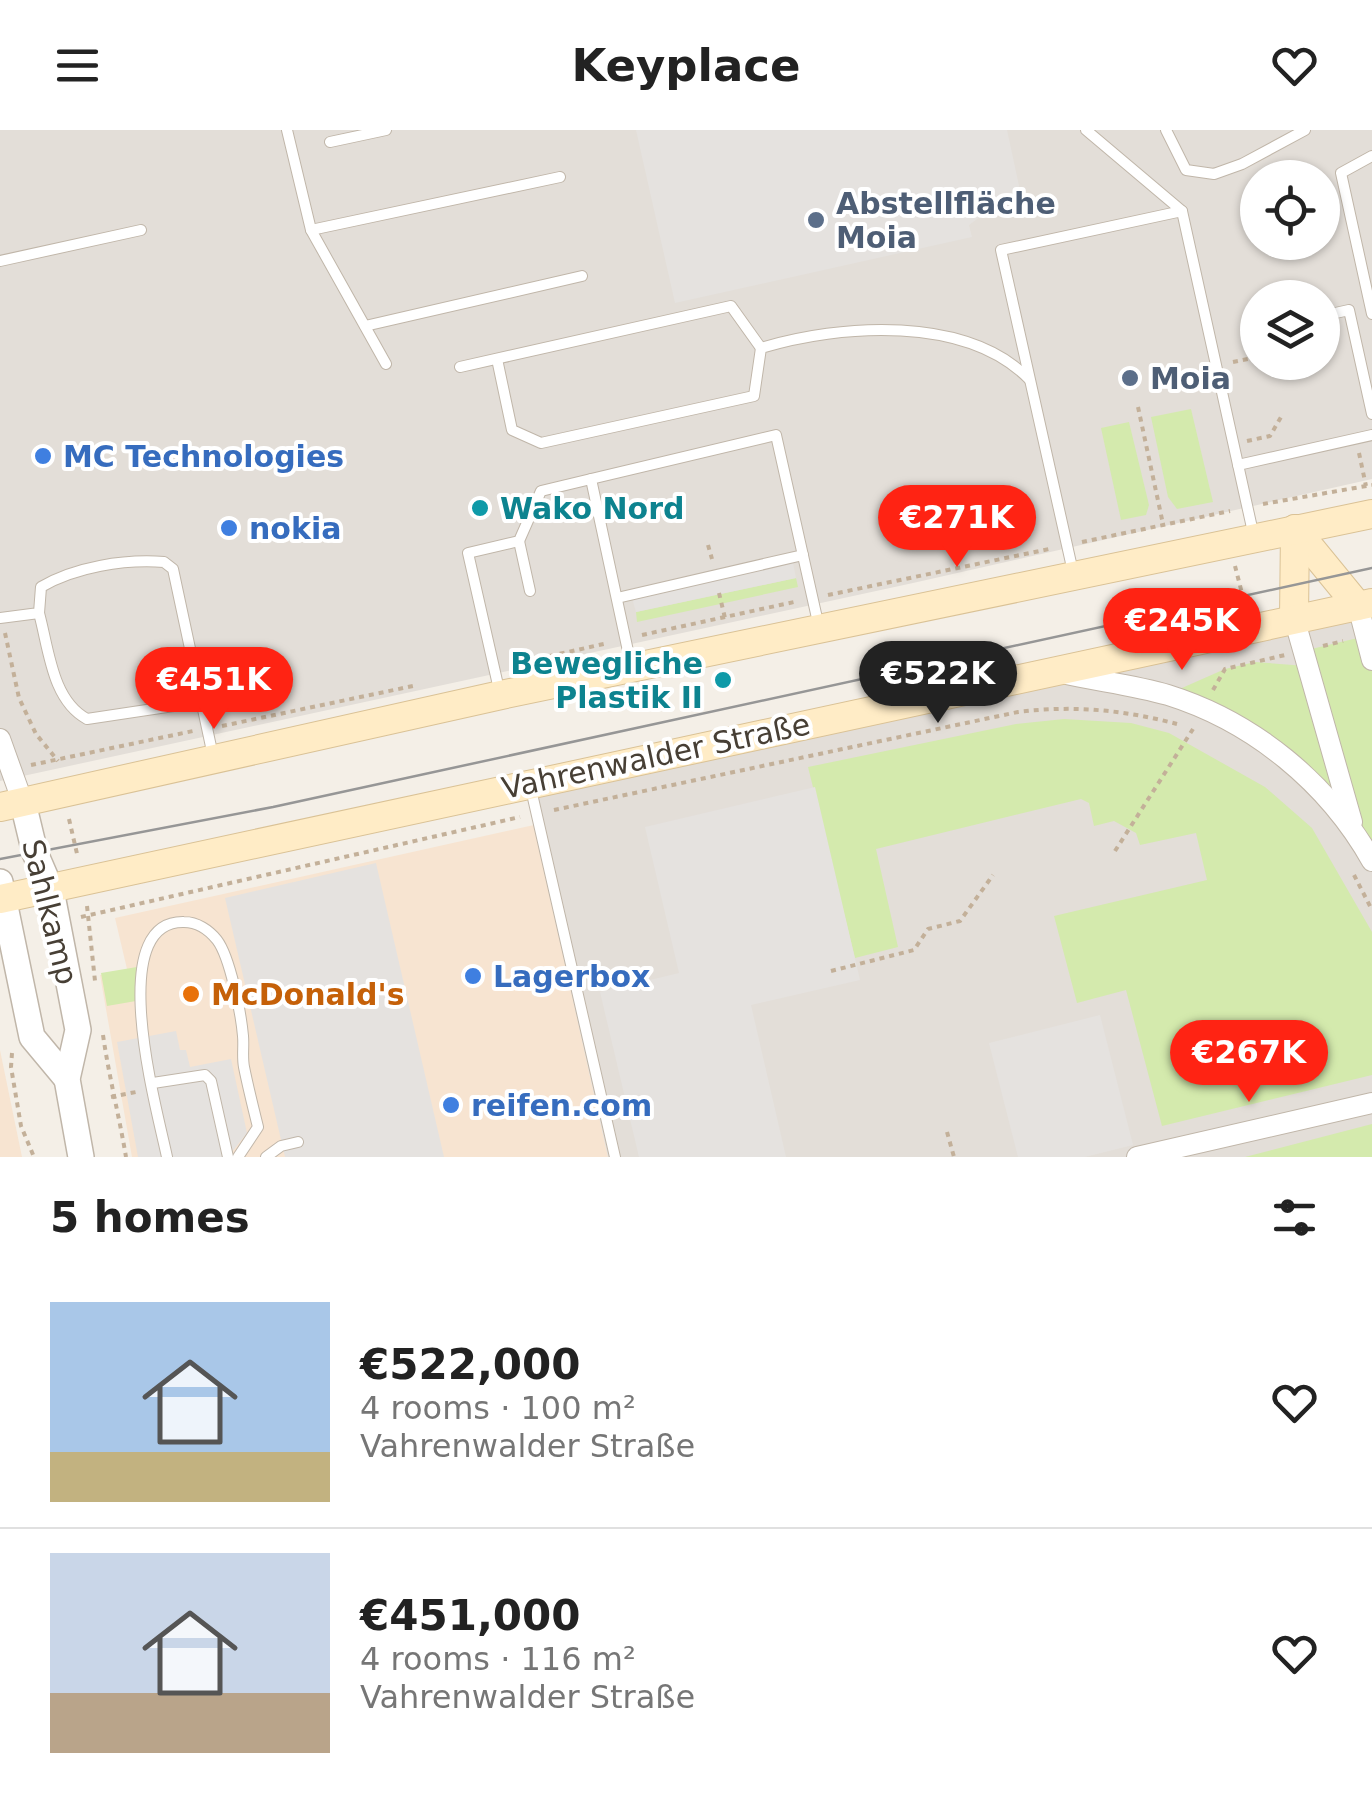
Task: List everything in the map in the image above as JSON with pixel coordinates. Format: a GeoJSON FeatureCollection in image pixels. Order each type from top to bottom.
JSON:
{"type":"FeatureCollection","features":[{"type":"Feature","properties":{"kind":"main road"},"geometry":{"type":"LineString","coordinates":[[11,805],[500,695],[1295,529],[1370,495]]}},
{"type":"Feature","properties":{"kind":"main road"},"geometry":{"type":"LineString","coordinates":[[1295,529],[1365,604]]}},
{"type":"Feature","properties":{"kind":"main road"},"geometry":{"type":"LineString","coordinates":[[1294,618],[1295,529]]}},
{"type":"Feature","properties":{"kind":"main road","name":"Vahrenwalder Straße"},"geometry":{"type":"LineString","coordinates":[[1,893],[52,890],[1365,604]]}},
{"type":"Feature","properties":{"kind":"street"},"geometry":{"type":"LineString","coordinates":[[1365,604],[1372,660]]}},
{"type":"Feature","properties":{"kind":"street"},"geometry":{"type":"LineString","coordinates":[[1294,618],[1354,829]]}},
{"type":"Feature","properties":{"kind":"street"},"geometry":{"type":"LineString","coordinates":[[1058,672],[1166,694],[1249,732],[1317,786],[1354,829],[1372,861]]}},
{"type":"Feature","properties":{"kind":"street"},"geometry":{"type":"LineString","coordinates":[[0,738],[12,769],[11,805]]}},
{"type":"Feature","properties":{"kind":"street","name":"Sahlkamp"},"geometry":{"type":"LineString","coordinates":[[11,805],[52,890],[78,1030],[67,1079],[81,1157]]}},
{"type":"Feature","properties":{"kind":"street","name":"Sahlkamp"},"geometry":{"type":"LineString","coordinates":[[1,893],[32,1036],[67,1079]]}},
{"type":"Feature","properties":{"kind":"street"},"geometry":{"type":"LineString","coordinates":[[1137,1157],[1184,1152],[1372,1103]]}},
{"type":"Feature","properties":{"kind":"lane"},"geometry":{"type":"LineString","coordinates":[[287,130],[312,230],[386,364]]}},
{"type":"Feature","properties":{"kind":"lane"},"geometry":{"type":"LineString","coordinates":[[330,142],[386,130]]}},
{"type":"Feature","properties":{"kind":"lane"},"geometry":{"type":"LineString","coordinates":[[1086,130],[1182,212],[1250,507],[1242,540]]}},
{"type":"Feature","properties":{"kind":"lane"},"geometry":{"type":"LineString","coordinates":[[1166,130],[1186,170],[1214,174],[1242,164],[1304,130]]}},
{"type":"Feature","properties":{"kind":"lane"},"geometry":{"type":"LineString","coordinates":[[1372,156],[1341,173],[1372,314]]}},
{"type":"Feature","properties":{"kind":"lane"},"geometry":{"type":"LineString","coordinates":[[312,230],[560,176]]}},
{"type":"Feature","properties":{"kind":"lane"},"geometry":{"type":"LineString","coordinates":[[1074,576],[1001,250],[1182,212]]}},
{"type":"Feature","properties":{"kind":"lane"},"geometry":{"type":"LineString","coordinates":[[0,261],[141,230]]}},
{"type":"Feature","properties":{"kind":"lane"},"geometry":{"type":"LineString","coordinates":[[365,326],[582,276]]}},
{"type":"Feature","properties":{"kind":"lane"},"geometry":{"type":"LineString","coordinates":[[460,367],[731,306],[760,348],[754,396],[541,443],[512,430],[498,359]]}},
{"type":"Feature","properties":{"kind":"lane"},"geometry":{"type":"LineString","coordinates":[[1340,312],[1349,310],[1372,414]]}},
{"type":"Feature","properties":{"kind":"lane"},"geometry":{"type":"LineString","coordinates":[[760,348],[787,340],[898,329],[983,349],[1011,360],[1032,382]]}},
{"type":"Feature","properties":{"kind":"lane"},"geometry":{"type":"LineString","coordinates":[[530,591],[519,541],[541,491],[776,435],[820,628]]}},
{"type":"Feature","properties":{"kind":"lane"},"geometry":{"type":"LineString","coordinates":[[1238,465],[1372,436]]}},
{"type":"Feature","properties":{"kind":"lane"},"geometry":{"type":"LineString","coordinates":[[591,479],[632,668]]}},
{"type":"Feature","properties":{"kind":"lane"},"geometry":{"type":"LineString","coordinates":[[500,695],[468,554],[519,541]]}},
{"type":"Feature","properties":{"kind":"lane"},"geometry":{"type":"LineString","coordinates":[[617,598],[803,555]]}},
{"type":"Feature","properties":{"kind":"lane"},"geometry":{"type":"LineString","coordinates":[[200,702],[88,720],[73,712],[61,695],[40,613],[42,587],[58,577],[110,565],[164,562],[172,569],[215,762]]}},
{"type":"Feature","properties":{"kind":"lane"},"geometry":{"type":"LineString","coordinates":[[1,618],[40,613]]}},
{"type":"Feature","properties":{"kind":"lane"},"geometry":{"type":"LineString","coordinates":[[530,784],[615,1157]]}},
{"type":"Feature","properties":{"kind":"lane"},"geometry":{"type":"LineString","coordinates":[[167,1157],[140,1016],[148,941],[156,931],[173,923],[188,922],[206,928],[218,941],[243,1034],[243,1063],[258,1127],[238,1157]]}},
{"type":"Feature","properties":{"kind":"lane"},"geometry":{"type":"LineString","coordinates":[[153,1086],[206,1074],[212,1081],[228,1157]]}},
{"type":"Feature","properties":{"kind":"lane"},"geometry":{"type":"LineString","coordinates":[[266,1157],[281,1146],[298,1142]]}},
{"type":"Feature","properties":{"kind":"path"},"geometry":{"type":"LineString","coordinates":[[1216,366],[1240,361]]}},
{"type":"Feature","properties":{"kind":"path"},"geometry":{"type":"LineString","coordinates":[[1138,407],[1163,525]]}},
{"type":"Feature","properties":{"kind":"path"},"geometry":{"type":"LineString","coordinates":[[1234,444],[1270,436],[1281,417]]}},
{"type":"Feature","properties":{"kind":"path"},"geometry":{"type":"LineString","coordinates":[[551,656],[1224,512],[1370,495],[1355,439]]}},
{"type":"Feature","properties":{"kind":"path"},"geometry":{"type":"LineString","coordinates":[[1224,512],[1242,540],[1242,597],[1255,627]]}},
{"type":"Feature","properties":{"kind":"path"},"geometry":{"type":"LineString","coordinates":[[708,544],[732,647]]}},
{"type":"Feature","properties":{"kind":"path"},"geometry":{"type":"LineString","coordinates":[[1,618],[19,698],[36,734],[58,759],[74,846],[88,882],[86,916],[96,988]]}},
{"type":"Feature","properties":{"kind":"path"},"geometry":{"type":"LineString","coordinates":[[1115,851],[1194,728],[1225,669],[1366,636]]}},
{"type":"Feature","properties":{"kind":"path"},"geometry":{"type":"LineString","coordinates":[[12,769],[418,685]]}},
{"type":"Feature","properties":{"kind":"path"},"geometry":{"type":"LineString","coordinates":[[86,916],[536,814],[1033,710],[1062,706],[1131,712],[1194,728]]}},
{"type":"Feature","properties":{"kind":"path"},"geometry":{"type":"LineString","coordinates":[[1350,869],[1372,910]]}},
{"type":"Feature","properties":{"kind":"path"},"geometry":{"type":"LineString","coordinates":[[832,972],[914,950],[928,929],[960,921],[993,875]]}},
{"type":"Feature","properties":{"kind":"path"},"geometry":{"type":"LineString","coordinates":[[102,1024],[112,1097],[118,1107],[126,1157]]}},
{"type":"Feature","properties":{"kind":"path"},"geometry":{"type":"LineString","coordinates":[[13,1048],[11,1067],[21,1126],[34,1157]]}},
{"type":"Feature","properties":{"kind":"path"},"geometry":{"type":"LineString","coordinates":[[112,1097],[153,1086]]}},
{"type":"Feature","properties":{"kind":"path"},"geometry":{"type":"LineString","coordinates":[[948,1132],[954,1157]]}},
{"type":"Feature","properties":{"kind":"shaded area"},"geometry":{"type":"Polygon","coordinates":[[[0,130],[1372,130],[1372,479],[0,781],[0,130]]]}},
{"type":"Feature","properties":{"kind":"shaded area","name":"Abstellfläche Moia"},"geometry":{"type":"Polygon","coordinates":[[[636,130],[1007,130],[1023,204],[988,211],[969,225],[972,237],[675,303],[636,130]]]}},
{"type":"Feature","properties":{"kind":"shaded area"},"geometry":{"type":"Polygon","coordinates":[[[793,563],[796,578],[636,612],[632,598],[793,563]]]}},
{"type":"Feature","properties":{"kind":"shaded area"},"geometry":{"type":"Polygon","coordinates":[[[1372,603],[1372,1157],[608,1157],[525,785],[1372,603]]]}},
{"type":"Feature","properties":{"kind":"shaded area"},"geometry":{"type":"Polygon","coordinates":[[[815,787],[860,980],[751,1005],[786,1157],[639,1157],[600,992],[679,973],[645,827],[815,787]]]}},
{"type":"Feature","properties":{"kind":"shaded area"},"geometry":{"type":"Polygon","coordinates":[[[534,825],[608,1157],[132,1157],[100,975],[127,969],[115,918],[534,825]]]}},
{"type":"Feature","properties":{"kind":"shaded area"},"geometry":{"type":"Polygon","coordinates":[[[376,863],[444,1157],[285,1157],[225,898],[376,863]]]}},
{"type":"Feature","properties":{"kind":"shaded area"},"geometry":{"type":"Polygon","coordinates":[[[1100,1015],[1133,1145],[1085,1157],[1018,1157],[989,1043],[1100,1015]]]}},
{"type":"Feature","properties":{"kind":"shaded area"},"geometry":{"type":"Polygon","coordinates":[[[176,1031],[180,1050],[186,1050],[190,1067],[231,1059],[247,1133],[228,1157],[138,1157],[117,1042],[176,1031]]]}},
{"type":"Feature","properties":{"kind":"shaded area"},"geometry":{"type":"Polygon","coordinates":[[[0,1050],[22,1157],[0,1157],[0,1050]]]}},
{"type":"Feature","properties":{"kind":"green space"},"geometry":{"type":"Polygon","coordinates":[[[1191,409],[1213,502],[1177,509],[1168,497],[1151,417],[1191,409]]]}},
{"type":"Feature","properties":{"kind":"green space"},"geometry":{"type":"Polygon","coordinates":[[[1129,422],[1149,505],[1146,515],[1121,520],[1101,428],[1129,422]]]}},
{"type":"Feature","properties":{"kind":"green space"},"geometry":{"type":"Polygon","coordinates":[[[796,578],[798,587],[637,622],[636,612],[796,578]]]}},
{"type":"Feature","properties":{"kind":"green space"},"geometry":{"type":"Polygon","coordinates":[[[1366,636],[1372,660],[1372,861],[1282,755],[1166,695],[1225,669],[1255,662],[1306,666],[1303,651],[1366,636]]]}},
{"type":"Feature","properties":{"kind":"green space"},"geometry":{"type":"Polygon","coordinates":[[[1064,719],[1131,723],[1169,733],[1265,787],[1312,828],[1372,932],[1372,1075],[1162,1126],[1126,990],[1077,1003],[1054,916],[1207,880],[1196,833],[1140,845],[1136,833],[1114,821],[1094,826],[1089,803],[1081,799],[876,849],[898,947],[855,958],[808,767],[1016,724],[1064,719]]]}},
{"type":"Feature","properties":{"kind":"green space"},"geometry":{"type":"Polygon","coordinates":[[[137,967],[136,1001],[107,1006],[101,973],[137,967]]]}},
{"type":"Feature","properties":{"kind":"green space"},"geometry":{"type":"Polygon","coordinates":[[[1372,1124],[1372,1157],[1245,1157],[1372,1124]]]}},
{"type":"Feature","properties":{"kind":"tram line"},"geometry":{"type":"LineString","coordinates":[[0,859],[273,807],[1372,568]]}},
{"type":"Feature","properties":{"kind":"place","name":"Abstellfläche Moia"},"geometry":{"type":"Point","coordinates":[816,220]}},
{"type":"Feature","properties":{"kind":"place","name":"Moia"},"geometry":{"type":"Point","coordinates":[1130,378]}},
{"type":"Feature","properties":{"kind":"place","name":"MC Technologies"},"geometry":{"type":"Point","coordinates":[43,456]}},
{"type":"Feature","properties":{"kind":"place","name":"Wako Nord"},"geometry":{"type":"Point","coordinates":[480,508]}},
{"type":"Feature","properties":{"kind":"place","name":"nokia"},"geometry":{"type":"Point","coordinates":[229,528]}},
{"type":"Feature","properties":{"kind":"place","name":"Bewegliche Plastik II"},"geometry":{"type":"Point","coordinates":[723,680]}},
{"type":"Feature","properties":{"kind":"place","name":"Lagerbox"},"geometry":{"type":"Point","coordinates":[473,976]}},
{"type":"Feature","properties":{"kind":"place","name":"McDonald's"},"geometry":{"type":"Point","coordinates":[191,994]}},
{"type":"Feature","properties":{"kind":"place","name":"reifen.com"},"geometry":{"type":"Point","coordinates":[451,1105]}}]}
